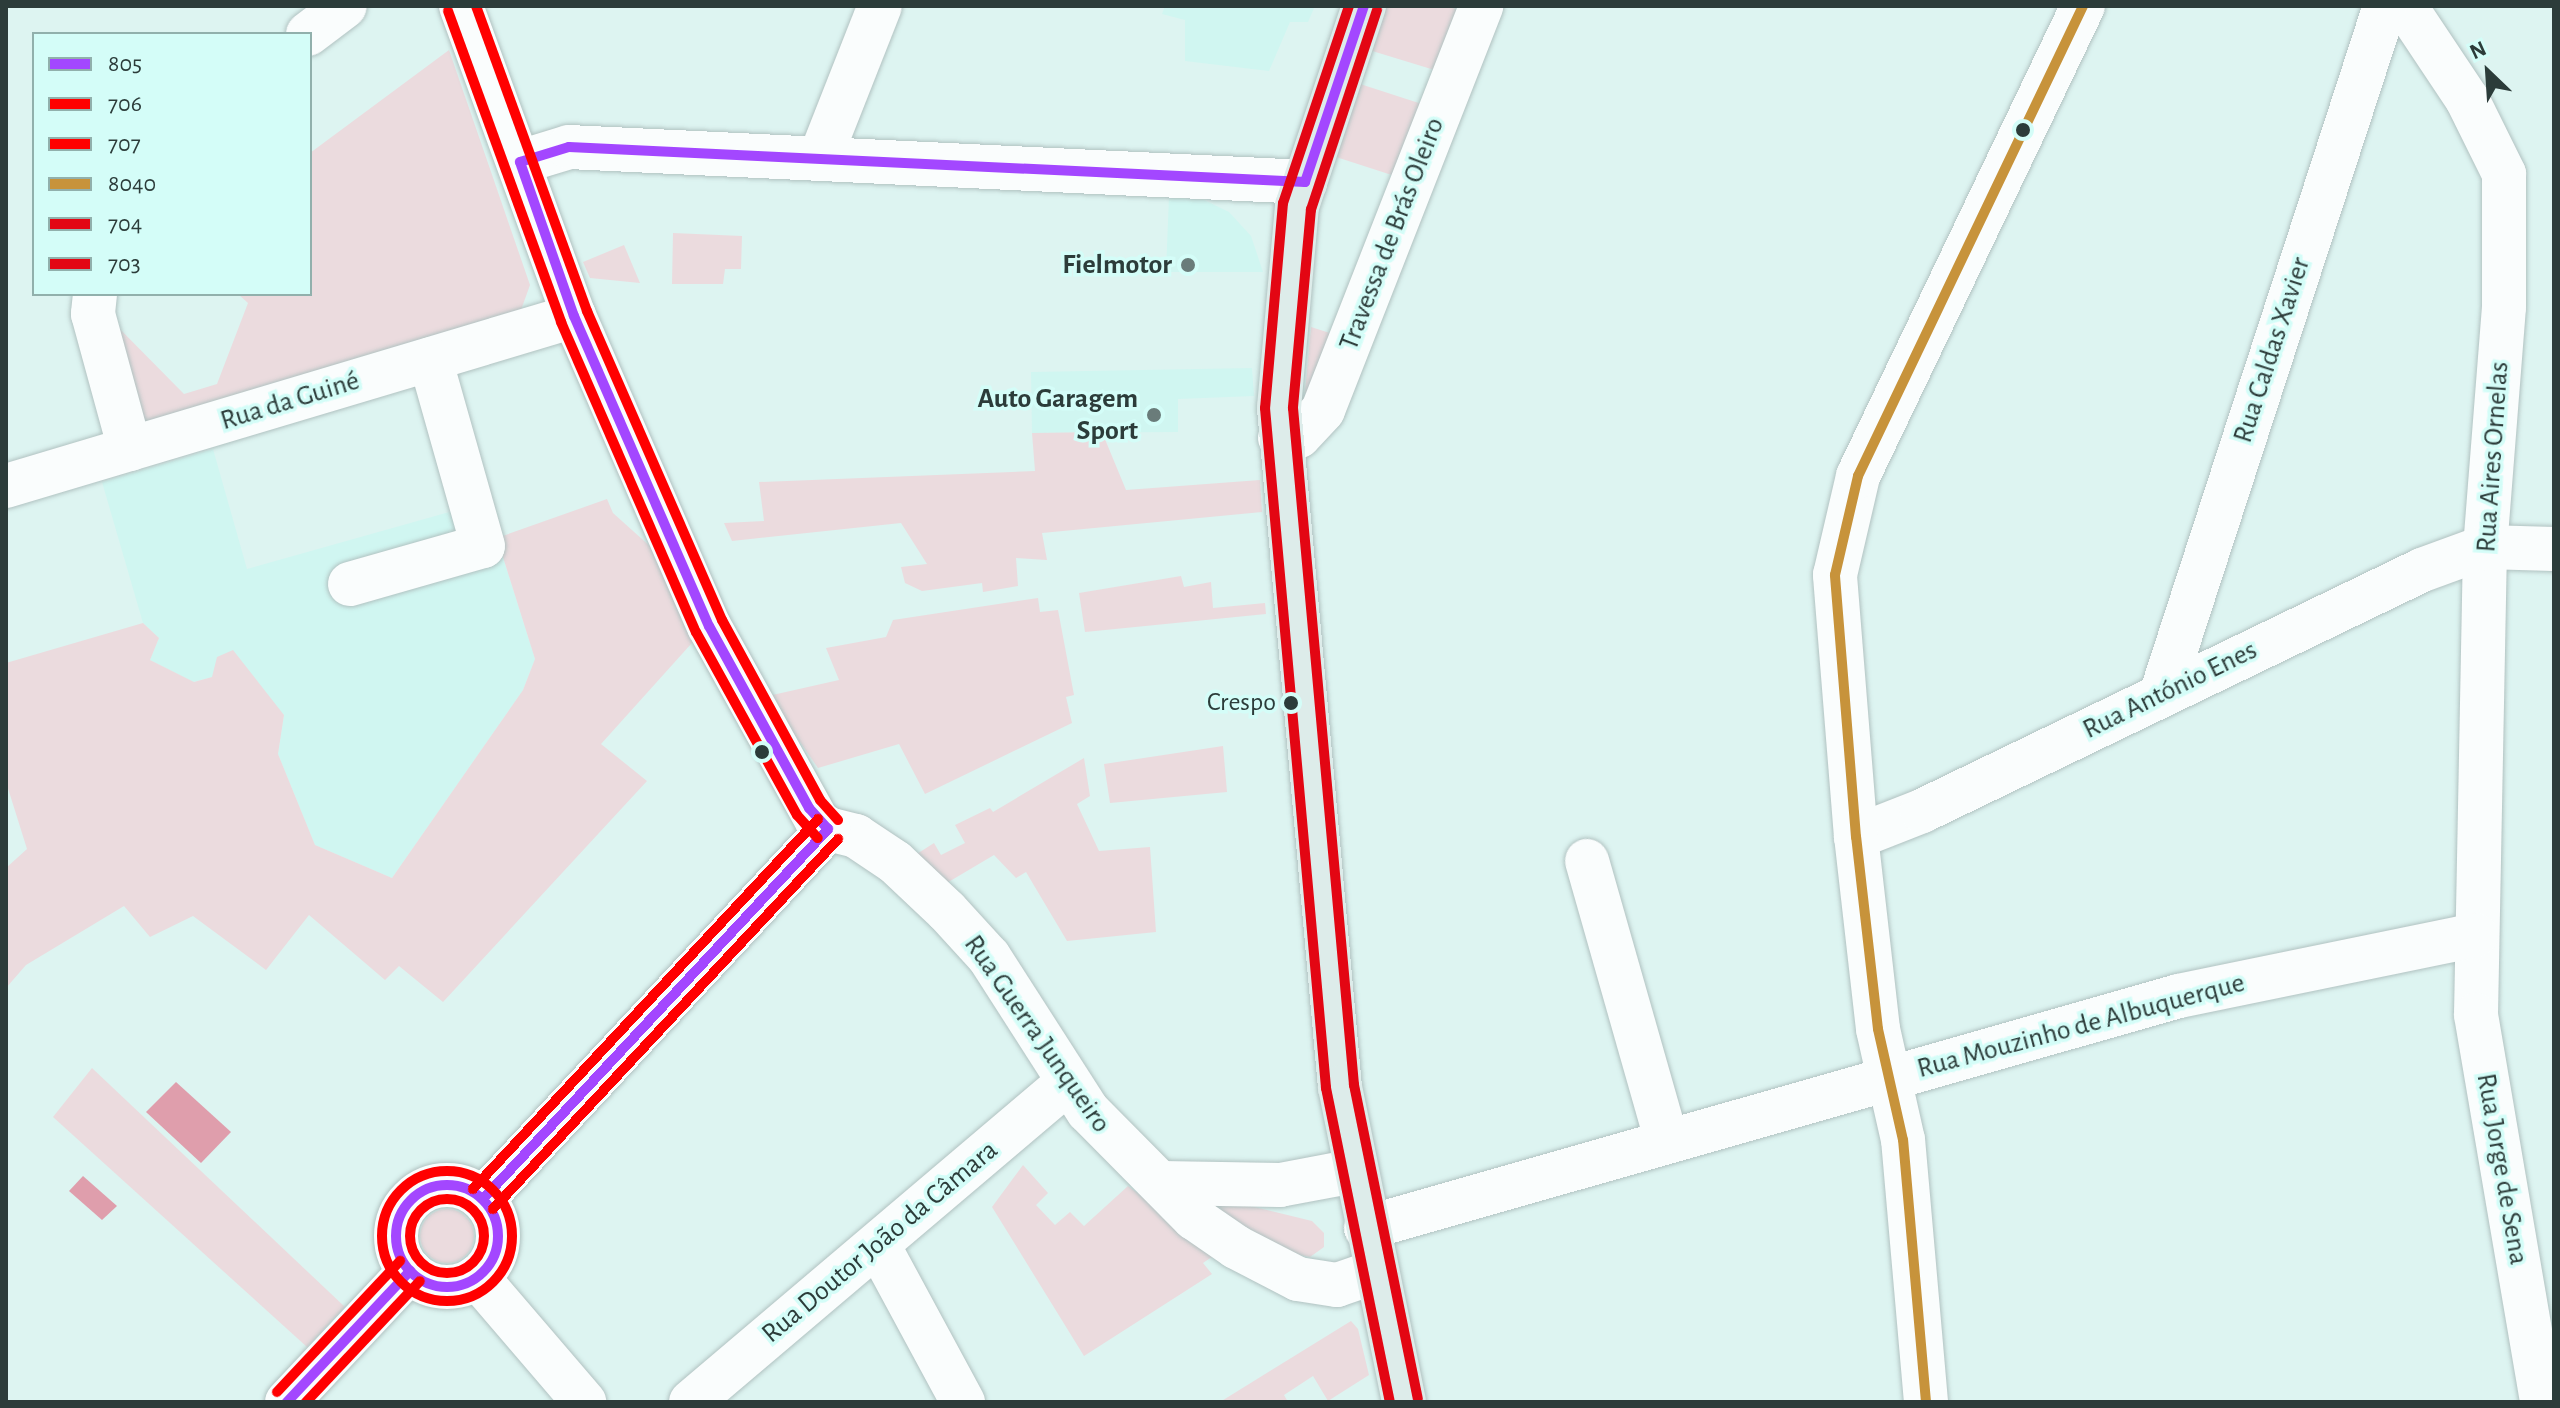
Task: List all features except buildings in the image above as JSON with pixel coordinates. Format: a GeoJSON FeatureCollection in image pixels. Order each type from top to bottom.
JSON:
{"type":"FeatureCollection","features":[{"type":"Feature","properties":{"kind":"main road"},"geometry":{"type":"LineString","coordinates":[[1364,6],[1305,182],[1286,284],[1280,438],[1325,958],[1354,1171],[1404,1402]]}},
{"type":"Feature","properties":{"kind":"street"},"geometry":{"type":"LineString","coordinates":[[311,32],[345,6]]}},
{"type":"Feature","properties":{"kind":"street"},"geometry":{"type":"LineString","coordinates":[[461,6],[574,316],[709,626],[809,808],[828,829],[483,1199]]}},
{"type":"Feature","properties":{"kind":"street"},"geometry":{"type":"LineString","coordinates":[[820,158],[880,6]]}},
{"type":"Feature","properties":{"kind":"street","name":"Travessa de Brás Oleiro"},"geometry":{"type":"LineString","coordinates":[[1280,438],[1299,436],[1323,410],[1481,6]]}},
{"type":"Feature","properties":{"kind":"street"},"geometry":{"type":"LineString","coordinates":[[1926,1402],[1903,1140],[1887,1079],[1856,837],[1835,575],[1858,476],[2083,6]]}},
{"type":"Feature","properties":{"kind":"street","name":"Rua Caldas Xavier"},"geometry":{"type":"LineString","coordinates":[[2161,695],[2385,6]]}},
{"type":"Feature","properties":{"kind":"street","name":"Rua Aires Ornelas"},"geometry":{"type":"LineString","coordinates":[[2405,6],[2467,99],[2504,174],[2504,307],[2485,547],[2476,935]]}},
{"type":"Feature","properties":{"kind":"street"},"geometry":{"type":"LineString","coordinates":[[520,162],[569,147],[1305,182]]}},
{"type":"Feature","properties":{"kind":"street"},"geometry":{"type":"LineString","coordinates":[[95,296],[93,314],[130,449]]}},
{"type":"Feature","properties":{"kind":"street","name":"Rua da Guiné"},"geometry":{"type":"LineString","coordinates":[[6,486],[574,316]]}},
{"type":"Feature","properties":{"kind":"street"},"geometry":{"type":"LineString","coordinates":[[350,584],[483,546],[430,359]]}},
{"type":"Feature","properties":{"kind":"street"},"geometry":{"type":"LineString","coordinates":[[2485,547],[2554,549]]}},
{"type":"Feature","properties":{"kind":"street","name":"Rua António Enes"},"geometry":{"type":"LineString","coordinates":[[1856,837],[1922,811],[2422,570],[2485,547]]}},
{"type":"Feature","properties":{"kind":"street","name":"Rua Guerra Junqueiro"},"geometry":{"type":"LineString","coordinates":[[828,829],[856,836],[895,862],[947,911],[989,957],[1068,1082],[1110,1137],[1214,1233],[1298,1279],[1337,1285],[1374,1272]]}},
{"type":"Feature","properties":{"kind":"street"},"geometry":{"type":"LineString","coordinates":[[1587,861],[1667,1141]]}},
{"type":"Feature","properties":{"kind":"street","name":"Rua Mouzinho de Albuquerque"},"geometry":{"type":"LineString","coordinates":[[1366,1228],[2179,996],[2476,935]]}},
{"type":"Feature","properties":{"kind":"street","name":"Rua Jorge de Sena"},"geometry":{"type":"LineString","coordinates":[[2476,935],[2476,1015],[2544,1354],[2542,1402]]}},
{"type":"Feature","properties":{"kind":"street","name":"Rua Doutor João da Câmara"},"geometry":{"type":"LineString","coordinates":[[691,1402],[1068,1082]]}},
{"type":"Feature","properties":{"kind":"street"},"geometry":{"type":"LineString","coordinates":[[1162,1183],[1280,1185],[1354,1171]]}},
{"type":"Feature","properties":{"kind":"street"},"geometry":{"type":"LineString","coordinates":[[439,1185],[455,1185],[483,1199],[492,1211],[498,1240],[488,1267],[477,1277],[450,1287],[435,1286],[410,1271],[396,1243],[401,1212],[411,1199],[439,1185]]}},
{"type":"Feature","properties":{"kind":"street"},"geometry":{"type":"LineString","coordinates":[[878,1245],[963,1402]]}},
{"type":"Feature","properties":{"kind":"street"},"geometry":{"type":"LineString","coordinates":[[287,1402],[410,1271]]}},
{"type":"Feature","properties":{"kind":"street"},"geometry":{"type":"LineString","coordinates":[[477,1277],[569,1396]]}},
{"type":"Feature","properties":{"kind":"shaded area"},"geometry":{"type":"Polygon","coordinates":[[[1165,6],[1315,6],[1308,22],[1290,22],[1269,71],[1185,61],[1185,20],[1162,14],[1165,6]]]}},
{"type":"Feature","properties":{"kind":"shaded area"},"geometry":{"type":"Polygon","coordinates":[[[1383,6],[1448,6],[1467,13],[1441,72],[1369,50],[1383,6]]]}},
{"type":"Feature","properties":{"kind":"shaded area"},"geometry":{"type":"Polygon","coordinates":[[[449,50],[530,285],[521,310],[139,430],[108,317],[184,394],[217,384],[248,303],[240,296],[312,296],[312,152],[449,50]]]}},
{"type":"Feature","properties":{"kind":"shaded area"},"geometry":{"type":"Polygon","coordinates":[[[1357,83],[1428,106],[1401,178],[1333,156],[1357,83]]]}},
{"type":"Feature","properties":{"kind":"shaded area"},"geometry":{"type":"Polygon","coordinates":[[[1169,197],[1204,200],[1229,212],[1251,236],[1263,272],[1166,272],[1169,197]]]}},
{"type":"Feature","properties":{"kind":"shaded area"},"geometry":{"type":"Polygon","coordinates":[[[673,233],[742,236],[741,269],[725,269],[723,284],[672,284],[673,233]]]}},
{"type":"Feature","properties":{"kind":"shaded area"},"geometry":{"type":"Polygon","coordinates":[[[624,245],[640,283],[590,278],[583,262],[624,245]]]}},
{"type":"Feature","properties":{"kind":"shaded area"},"geometry":{"type":"Polygon","coordinates":[[[1311,327],[1336,335],[1308,397],[1305,392],[1311,327]]]}},
{"type":"Feature","properties":{"kind":"shaded area"},"geometry":{"type":"Polygon","coordinates":[[[1252,368],[1254,396],[1178,399],[1178,432],[1032,433],[1031,372],[1252,368]]]}},
{"type":"Feature","properties":{"kind":"shaded area"},"geometry":{"type":"Polygon","coordinates":[[[445,374],[535,659],[523,690],[392,878],[315,845],[278,754],[284,715],[212,677],[193,682],[150,660],[159,638],[143,623],[102,482],[213,449],[247,569],[460,509],[445,374]]]}},
{"type":"Feature","properties":{"kind":"shaded area"},"geometry":{"type":"Polygon","coordinates":[[[1102,432],[1126,490],[1260,480],[1262,512],[1042,533],[1047,560],[1016,558],[1018,586],[983,592],[982,583],[922,591],[905,583],[901,567],[927,564],[901,523],[732,541],[724,523],[764,521],[759,482],[1035,471],[1032,433],[1102,432]]]}},
{"type":"Feature","properties":{"kind":"shaded area"},"geometry":{"type":"Polygon","coordinates":[[[607,499],[613,513],[672,566],[700,634],[601,744],[647,781],[443,1002],[399,966],[385,980],[309,915],[266,970],[193,916],[150,937],[124,906],[26,965],[6,988],[6,868],[27,849],[6,782],[6,663],[143,623],[159,638],[150,660],[194,682],[212,677],[217,657],[233,650],[284,715],[278,754],[315,845],[392,878],[523,690],[535,659],[497,538],[607,499]]]}},
{"type":"Feature","properties":{"kind":"shaded area"},"geometry":{"type":"Polygon","coordinates":[[[1181,576],[1184,587],[1211,582],[1213,608],[1265,603],[1266,614],[1085,632],[1079,593],[1181,576]]]}},
{"type":"Feature","properties":{"kind":"shaded area"},"geometry":{"type":"Polygon","coordinates":[[[1038,598],[1040,612],[1058,610],[1074,695],[1066,697],[1072,723],[925,794],[899,744],[818,768],[768,696],[839,680],[826,648],[886,637],[893,620],[1038,598]]]}},
{"type":"Feature","properties":{"kind":"shaded area"},"geometry":{"type":"Polygon","coordinates":[[[1223,746],[1227,792],[1110,803],[1104,764],[1223,746]]]}},
{"type":"Feature","properties":{"kind":"shaded area"},"geometry":{"type":"Polygon","coordinates":[[[1084,758],[1090,796],[1077,804],[1099,851],[1150,847],[1156,932],[1067,941],[1026,872],[1016,878],[994,855],[940,887],[909,859],[934,843],[941,855],[965,843],[955,825],[990,808],[993,812],[1084,758]]]}},
{"type":"Feature","properties":{"kind":"shaded area"},"geometry":{"type":"Polygon","coordinates":[[[92,1068],[345,1307],[307,1347],[53,1117],[92,1068]]]}},
{"type":"Feature","properties":{"kind":"shaded area"},"geometry":{"type":"Polygon","coordinates":[[[176,1082],[231,1132],[201,1163],[146,1112],[176,1082]]]}},
{"type":"Feature","properties":{"kind":"shaded area"},"geometry":{"type":"Polygon","coordinates":[[[1023,1165],[1048,1193],[1036,1205],[1055,1225],[1070,1212],[1084,1226],[1128,1186],[1219,1252],[1203,1263],[1212,1274],[1084,1356],[992,1207],[1023,1165]]]}},
{"type":"Feature","properties":{"kind":"shaded area"},"geometry":{"type":"Polygon","coordinates":[[[83,1176],[117,1206],[102,1220],[69,1191],[83,1176]]]}},
{"type":"Feature","properties":{"kind":"shaded area"},"geometry":{"type":"Polygon","coordinates":[[[1205,1195],[1312,1221],[1324,1233],[1324,1247],[1310,1257],[1300,1255],[1249,1232],[1201,1202],[1205,1195]]]}},
{"type":"Feature","properties":{"kind":"shaded area"},"geometry":{"type":"Polygon","coordinates":[[[447,1209],[466,1217],[474,1236],[466,1255],[447,1263],[428,1255],[420,1236],[428,1217],[447,1209]]]}},
{"type":"Feature","properties":{"kind":"shaded area"},"geometry":{"type":"Polygon","coordinates":[[[1351,1321],[1358,1329],[1369,1375],[1328,1401],[1313,1376],[1284,1395],[1288,1402],[1220,1402],[1351,1321]]]}},
{"type":"Feature","properties":{"kind":"transit line","name":"707"},"geometry":{"type":"LineString","coordinates":[[476,6],[587,311],[722,620],[820,800],[838,820]]}},
{"type":"Feature","properties":{"kind":"transit line","name":"704"},"geometry":{"type":"LineString","coordinates":[[1349,6],[1283,203],[1265,408],[1326,1088],[1390,1402]]}},
{"type":"Feature","properties":{"kind":"transit line","name":"805"},"geometry":{"type":"LineString","coordinates":[[1305,182],[1364,6]]}},
{"type":"Feature","properties":{"kind":"transit line","name":"8040"},"geometry":{"type":"LineString","coordinates":[[1926,1402],[1903,1140],[1878,1029],[1856,837],[1835,575],[1858,476],[2083,6]]}},
{"type":"Feature","properties":{"kind":"transit line","name":"703"},"geometry":{"type":"LineString","coordinates":[[1377,10],[1311,209],[1293,408],[1354,1085],[1418,1399]]}},
{"type":"Feature","properties":{"kind":"transit line","name":"706"},"geometry":{"type":"LineString","coordinates":[[448,11],[561,322],[696,632],[797,815],[818,838]]}},
{"type":"Feature","properties":{"kind":"transit line","name":"805"},"geometry":{"type":"LineString","coordinates":[[520,162],[569,147],[1305,182]]}},
{"type":"Feature","properties":{"kind":"transit line","name":"805"},"geometry":{"type":"LineString","coordinates":[[520,162],[574,316],[709,626],[809,808],[828,829]]}},
{"type":"Feature","properties":{"kind":"transit line","name":"707"},"geometry":{"type":"LineString","coordinates":[[473,1189],[818,819]]}},
{"type":"Feature","properties":{"kind":"transit line","name":"805"},"geometry":{"type":"LineString","coordinates":[[483,1199],[828,829]]}},
{"type":"Feature","properties":{"kind":"transit line","name":"706"},"geometry":{"type":"LineString","coordinates":[[493,1209],[838,839]]}},
{"type":"Feature","properties":{"kind":"transit line","name":"706"},"geometry":{"type":"LineString","coordinates":[[447,1171],[472,1176],[493,1190],[507,1211],[512,1236],[507,1261],[493,1282],[472,1296],[447,1301],[422,1296],[401,1282],[387,1261],[382,1236],[387,1211],[401,1190],[422,1176],[447,1171]]}},
{"type":"Feature","properties":{"kind":"transit line","name":"805"},"geometry":{"type":"LineString","coordinates":[[447,1185],[467,1189],[483,1200],[494,1216],[498,1236],[494,1256],[483,1272],[467,1283],[447,1287],[427,1283],[411,1272],[400,1256],[396,1236],[400,1216],[411,1200],[427,1189],[447,1185]]}},
{"type":"Feature","properties":{"kind":"transit line","name":"707"},"geometry":{"type":"LineString","coordinates":[[447,1199],[468,1205],[478,1215],[484,1236],[478,1257],[468,1267],[447,1273],[426,1267],[416,1257],[410,1236],[416,1215],[426,1205],[447,1199]]}},
{"type":"Feature","properties":{"kind":"transit line","name":"707"},"geometry":{"type":"LineString","coordinates":[[277,1392],[400,1261]]}},
{"type":"Feature","properties":{"kind":"transit line","name":"805"},"geometry":{"type":"LineString","coordinates":[[287,1402],[410,1271]]}},
{"type":"Feature","properties":{"kind":"transit line","name":"706"},"geometry":{"type":"LineString","coordinates":[[306,1402],[420,1281]]}},
{"type":"Feature","properties":{"kind":"place","name":"Fielmotor"},"geometry":{"type":"Point","coordinates":[1188,265]}},
{"type":"Feature","properties":{"kind":"place","name":"Auto Garagem Sport"},"geometry":{"type":"Point","coordinates":[1154,415]}},
{"type":"Feature","properties":{"kind":"place","name":"Crespo"},"geometry":{"type":"Point","coordinates":[1291,703]}}]}
